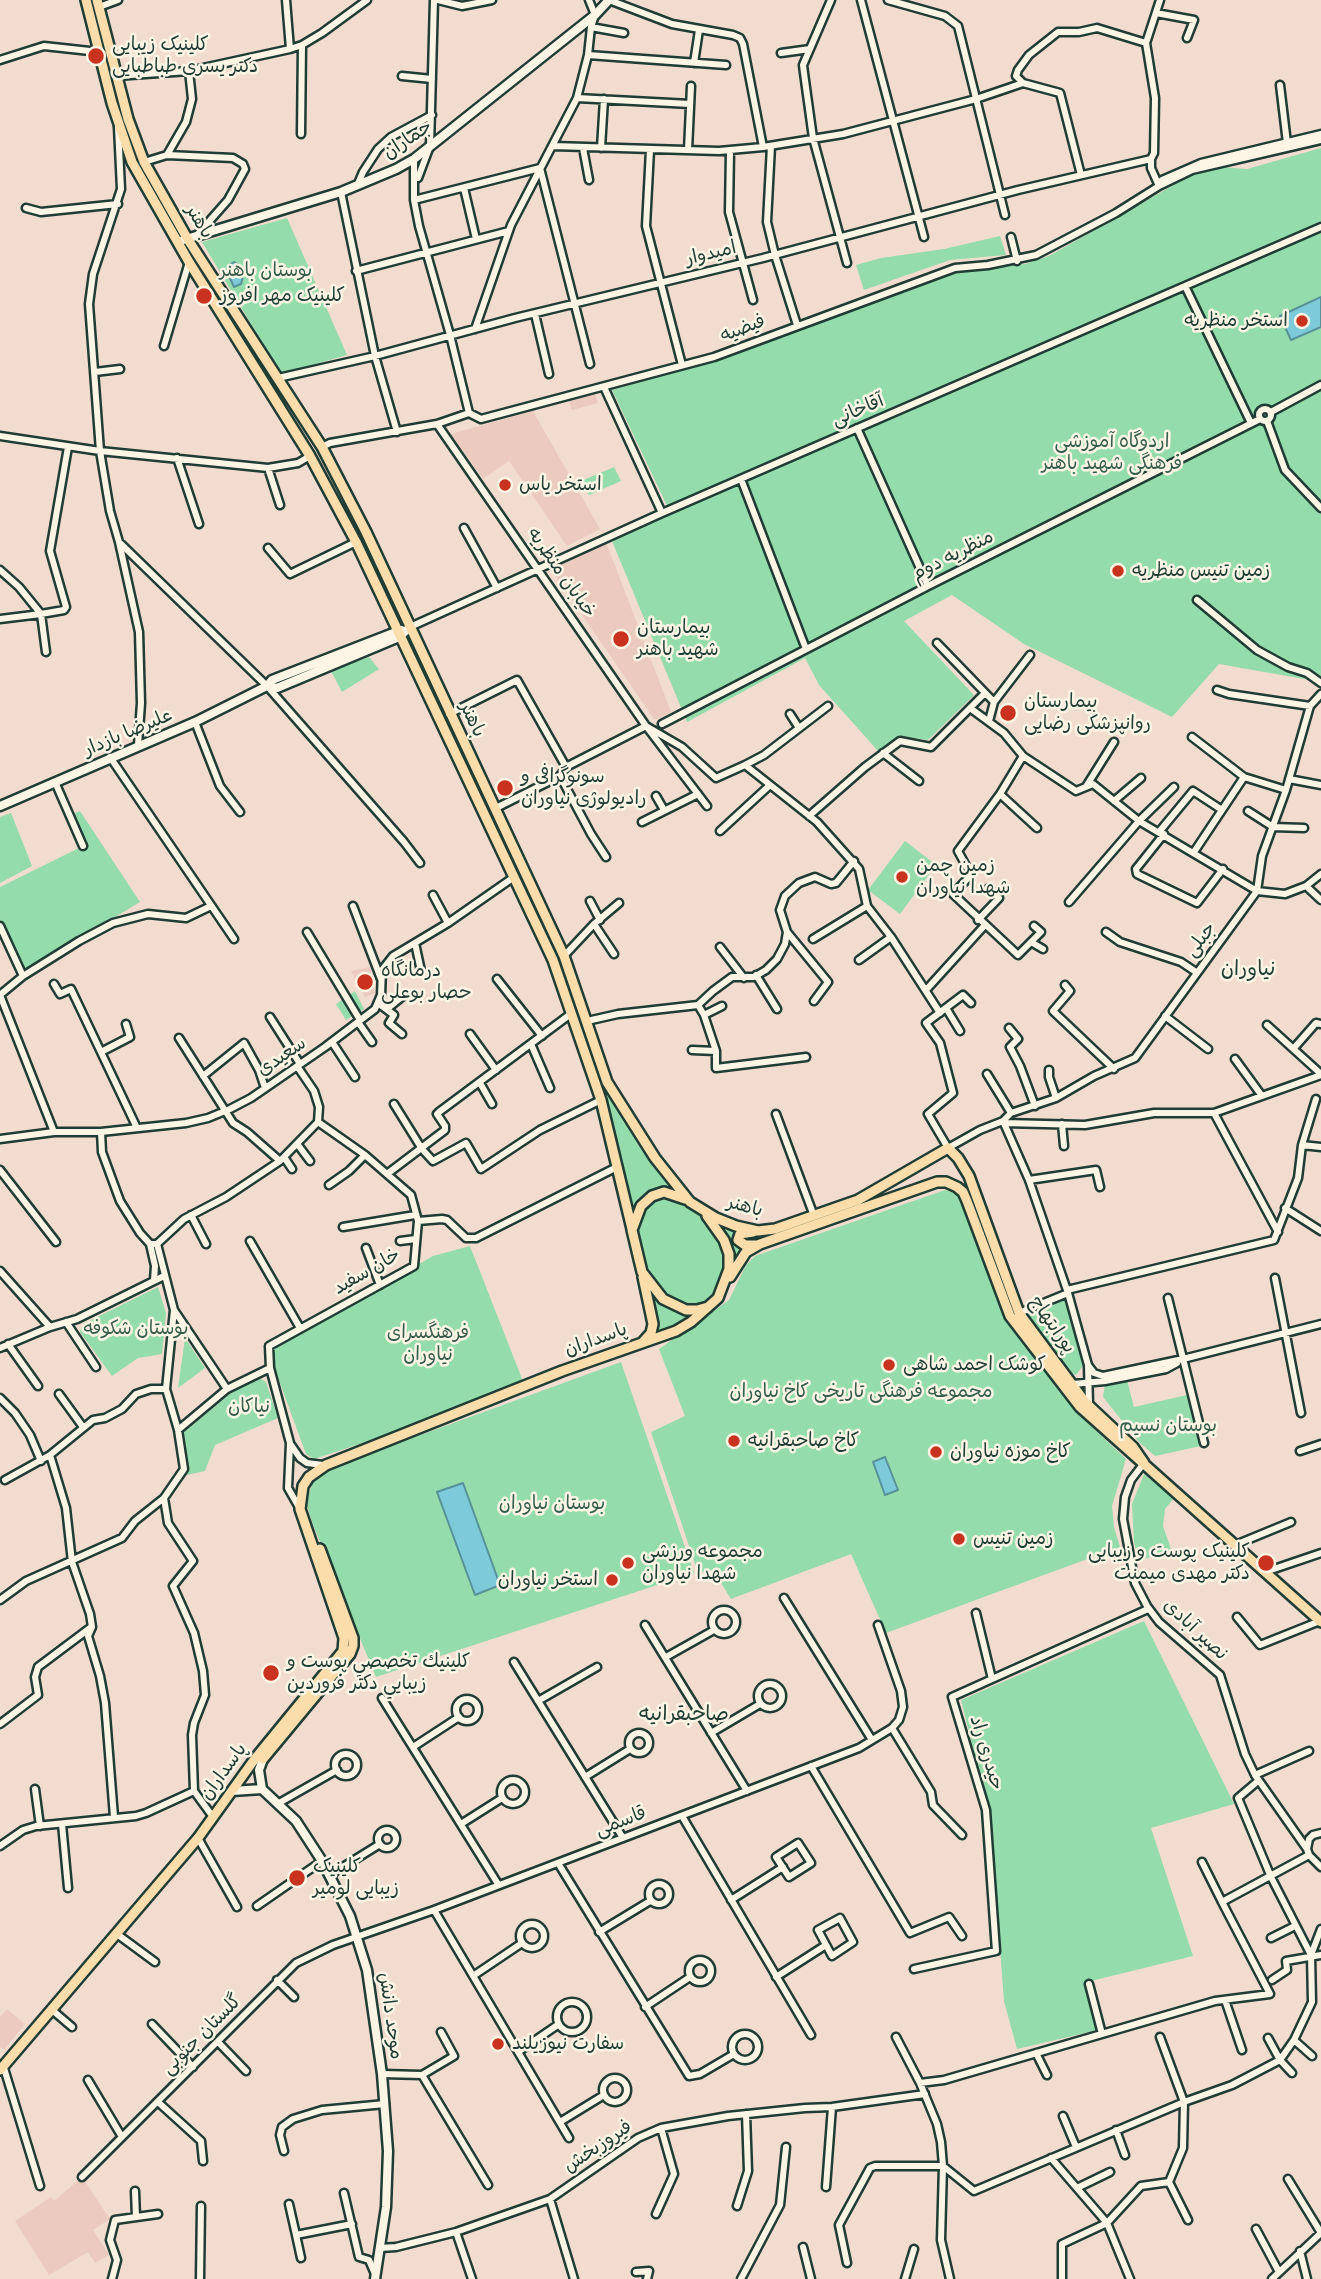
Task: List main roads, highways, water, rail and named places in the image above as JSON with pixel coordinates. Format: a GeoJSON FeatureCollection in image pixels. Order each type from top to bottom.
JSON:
{"type":"FeatureCollection","features":[{"type":"Feature","properties":{"kind":"main road","name":"باهنر"},"geometry":{"type":"LineString","coordinates":[[86,0],[118,125],[132,162],[177,243],[310,456],[356,542],[553,960],[601,1100],[632,1230]]}},
{"type":"Feature","properties":{"kind":"main road","name":"جماران"},"geometry":{"type":"LineString","coordinates":[[177,243],[187,237],[341,192],[414,159],[595,15],[609,0]]}},
{"type":"Feature","properties":{"kind":"main road","name":"باهنر"},"geometry":{"type":"LineString","coordinates":[[98,4],[128,119],[144,162],[187,237],[322,447],[366,532],[408,628],[564,956],[607,1082],[655,1158],[690,1202],[716,1218],[758,1231],[775,1229],[858,1200],[948,1148]]}},
{"type":"Feature","properties":{"kind":"main road"},"geometry":{"type":"LineString","coordinates":[[310,456],[322,447]]}},
{"type":"Feature","properties":{"kind":"main road","name":"علیرضا بازدار"},"geometry":{"type":"LineString","coordinates":[[0,806],[138,744],[195,722],[267,686],[272,680],[408,628]]}},
{"type":"Feature","properties":{"kind":"main road","name":"پورابتهاج"},"geometry":{"type":"LineString","coordinates":[[948,1148],[969,1176],[1019,1313],[1069,1386],[1080,1408],[1320,1622]]}},
{"type":"Feature","properties":{"kind":"main road","name":"باهنر"},"geometry":{"type":"LineString","coordinates":[[725,1284],[746,1252],[760,1244],[937,1182],[946,1182],[963,1192]]}},
{"type":"Feature","properties":{"kind":"main road","name":"پورابتهاج"},"geometry":{"type":"LineString","coordinates":[[963,1192],[1010,1315],[1069,1386],[1133,1447],[1144,1463]]}},
{"type":"Feature","properties":{"kind":"main road"},"geometry":{"type":"LineString","coordinates":[[671,1193],[690,1202],[711,1221],[724,1240],[729,1261],[725,1284],[718,1298],[708,1307],[698,1310],[686,1310],[671,1304],[655,1290],[642,1272],[632,1230],[642,1206],[652,1195],[671,1193]]}},
{"type":"Feature","properties":{"kind":"main road"},"geometry":{"type":"LineString","coordinates":[[758,1231],[743,1233],[738,1240],[745,1245],[760,1244]]}},
{"type":"Feature","properties":{"kind":"main road","name":"پاسداران"},"geometry":{"type":"LineString","coordinates":[[642,1272],[653,1324],[651,1332],[643,1342]]}},
{"type":"Feature","properties":{"kind":"main road","name":"پاسداران"},"geometry":{"type":"LineString","coordinates":[[2,2068],[198,1838],[254,1759],[343,1651],[345,1643],[300,1509],[303,1486],[314,1471],[562,1371],[676,1331],[708,1307]]}},
{"type":"Feature","properties":{"kind":"main road","name":"پاسداران"},"geometry":{"type":"LineString","coordinates":[[263,1759],[350,1654],[353,1646],[353,1638],[308,1515],[307,1493],[315,1476],[326,1465]]}},
{"type":"Feature","properties":{"kind":"main road"},"geometry":{"type":"LineString","coordinates":[[232,1791],[262,1789],[259,1770],[263,1759]]}},
{"type":"Feature","properties":{"kind":"main road","name":"موحد دانش"},"geometry":{"type":"LineString","coordinates":[[262,1789],[296,1821],[322,1861],[343,1900],[367,1969],[382,2074],[388,2178],[375,2277]]}},
{"type":"Feature","properties":{"kind":"water"},"geometry":{"type":"Polygon","coordinates":[[[234,262],[242,267],[244,273],[241,284],[234,287],[228,274],[229,265],[234,262]]]}},
{"type":"Feature","properties":{"kind":"water","name":"استخر منظریه"},"geometry":{"type":"Polygon","coordinates":[[[1321,297],[1321,327],[1291,340],[1280,316],[1321,297]]]}},
{"type":"Feature","properties":{"kind":"water"},"geometry":{"type":"Polygon","coordinates":[[[885,1457],[898,1490],[885,1495],[873,1462],[885,1457]]]}},
{"type":"Feature","properties":{"kind":"water"},"geometry":{"type":"Polygon","coordinates":[[[463,1483],[500,1585],[475,1595],[437,1492],[463,1483]]]}},
{"type":"Feature","properties":{"kind":"place","name":"کلینیک زیبایی دکتر یسری طباطبایی"},"geometry":{"type":"Point","coordinates":[96,56]}},
{"type":"Feature","properties":{"kind":"place","name":"کلینیک مهر افروز"},"geometry":{"type":"Point","coordinates":[204,296]}},
{"type":"Feature","properties":{"kind":"place","name":"استخر منظریه"},"geometry":{"type":"Point","coordinates":[1302,321]}},
{"type":"Feature","properties":{"kind":"place","name":"استخر یاس"},"geometry":{"type":"Point","coordinates":[505,485]}},
{"type":"Feature","properties":{"kind":"place","name":"زمین تنیس منظریه"},"geometry":{"type":"Point","coordinates":[1118,571]}},
{"type":"Feature","properties":{"kind":"place","name":"بیمارستان شهید باهنر"},"geometry":{"type":"Point","coordinates":[621,639]}},
{"type":"Feature","properties":{"kind":"place","name":"بیمارستان روانپزشکی رضایی"},"geometry":{"type":"Point","coordinates":[1008,713]}},
{"type":"Feature","properties":{"kind":"place","name":"سونوگرافی و رادیولوژی نیاوران"},"geometry":{"type":"Point","coordinates":[505,788]}},
{"type":"Feature","properties":{"kind":"place","name":"زمین چمن شهدا نیاوران"},"geometry":{"type":"Point","coordinates":[902,877]}},
{"type":"Feature","properties":{"kind":"place","name":"درمانگاه حصار بوعلی"},"geometry":{"type":"Point","coordinates":[365,982]}},
{"type":"Feature","properties":{"kind":"place","name":"کوشک احمد شاهی"},"geometry":{"type":"Point","coordinates":[889,1365]}},
{"type":"Feature","properties":{"kind":"place","name":"کاخ صاحبقرانیه"},"geometry":{"type":"Point","coordinates":[734,1441]}},
{"type":"Feature","properties":{"kind":"place","name":"کاخ موزه نیاوران"},"geometry":{"type":"Point","coordinates":[936,1452]}},
{"type":"Feature","properties":{"kind":"place","name":"زمین تنیس"},"geometry":{"type":"Point","coordinates":[959,1539]}},
{"type":"Feature","properties":{"kind":"place","name":"مجموعه ورزشی شهدا نیاوران"},"geometry":{"type":"Point","coordinates":[628,1563]}},
{"type":"Feature","properties":{"kind":"place","name":"کلینیک پوست و زیبایی دکتر مهدی میمنت"},"geometry":{"type":"Point","coordinates":[1266,1563]}},
{"type":"Feature","properties":{"kind":"place","name":"استخر نیاوران"},"geometry":{"type":"Point","coordinates":[612,1580]}},
{"type":"Feature","properties":{"kind":"place","name":"كلينيك تخصصي پوست و زيبايي دكتر فروردين"},"geometry":{"type":"Point","coordinates":[271,1673]}},
{"type":"Feature","properties":{"kind":"place","name":"کلینیک زیبایی لومیر"},"geometry":{"type":"Point","coordinates":[297,1878]}},
{"type":"Feature","properties":{"kind":"place","name":"سفارت نیوزیلند"},"geometry":{"type":"Point","coordinates":[498,2044]}},
{"type":"Feature","properties":{"kind":"district","name":"نیاوران"},"geometry":{"type":"Point","coordinates":[1248,970]}},
{"type":"Feature","properties":{"kind":"district","name":"صاحبقرانیه"},"geometry":{"type":"Point","coordinates":[684,1715]}},
{"type":"Feature","properties":{"kind":"park label","name":"بوستان باهنر"},"geometry":{"type":"Point","coordinates":[266,271]}},
{"type":"Feature","properties":{"kind":"park label","name":"اردوگاه آموزشی فرهنگی شهید باهنر"},"geometry":{"type":"Point","coordinates":[1112,453]}},
{"type":"Feature","properties":{"kind":"park label","name":"بوستان شکوفه"},"geometry":{"type":"Point","coordinates":[136,1329]}},
{"type":"Feature","properties":{"kind":"park label","name":"فرهنگسرای نیاوران"},"geometry":{"type":"Point","coordinates":[428,1344]}},
{"type":"Feature","properties":{"kind":"park label","name":"مجموعه فرهنگی تاریخی کاخ نیاوران"},"geometry":{"type":"Point","coordinates":[861,1392]}},
{"type":"Feature","properties":{"kind":"park label","name":"نیاکان"},"geometry":{"type":"Point","coordinates":[249,1407]}},
{"type":"Feature","properties":{"kind":"park label","name":"بوستان نسیم"},"geometry":{"type":"Point","coordinates":[1168,1426]}},
{"type":"Feature","properties":{"kind":"park label","name":"بوستان نیاوران"},"geometry":{"type":"Point","coordinates":[552,1504]}}]}
